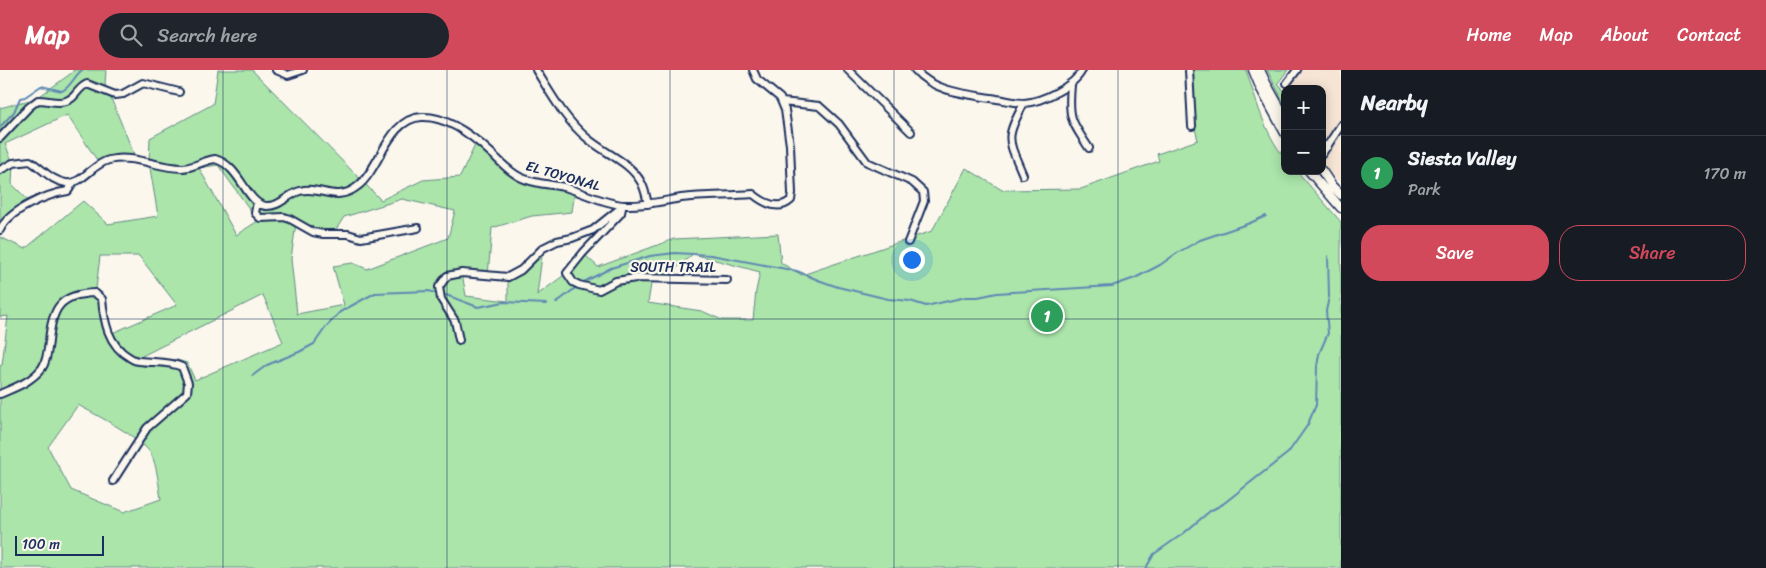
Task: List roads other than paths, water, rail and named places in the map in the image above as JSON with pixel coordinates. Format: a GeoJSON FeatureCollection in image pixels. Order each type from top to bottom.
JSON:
{"type":"FeatureCollection","features":[{"type":"Feature","properties":{"kind":"main road"},"geometry":{"type":"LineString","coordinates":[[1254,70],[1260,87],[1283,130]]}},
{"type":"Feature","properties":{"kind":"main road"},"geometry":{"type":"LineString","coordinates":[[1260,70],[1281,109]]}},
{"type":"Feature","properties":{"kind":"main road"},"geometry":{"type":"LineString","coordinates":[[1313,175],[1341,208]]}},
{"type":"Feature","properties":{"kind":"main road"},"geometry":{"type":"LineString","coordinates":[[1325,175],[1341,195]]}},
{"type":"Feature","properties":{"kind":"street"},"geometry":{"type":"LineString","coordinates":[[276,70],[288,75],[303,70]]}},
{"type":"Feature","properties":{"kind":"street"},"geometry":{"type":"LineString","coordinates":[[536,70],[571,122],[587,138],[624,163],[639,178],[645,189],[648,204]]}},
{"type":"Feature","properties":{"kind":"street"},"geometry":{"type":"LineString","coordinates":[[753,70],[757,79],[776,93],[782,102],[819,106],[839,124],[867,162],[912,182],[923,192],[924,202],[908,242]]}},
{"type":"Feature","properties":{"kind":"street"},"geometry":{"type":"LineString","coordinates":[[848,70],[911,132]]}},
{"type":"Feature","properties":{"kind":"street"},"geometry":{"type":"LineString","coordinates":[[915,70],[945,90],[1024,103],[1072,85]]}},
{"type":"Feature","properties":{"kind":"street"},"geometry":{"type":"LineString","coordinates":[[1082,70],[1072,85],[1070,103],[1072,122],[1089,148]]}},
{"type":"Feature","properties":{"kind":"street"},"geometry":{"type":"LineString","coordinates":[[1189,70],[1192,126]]}},
{"type":"Feature","properties":{"kind":"street"},"geometry":{"type":"LineString","coordinates":[[1287,83],[1297,70]]}},
{"type":"Feature","properties":{"kind":"street"},"geometry":{"type":"LineString","coordinates":[[0,138],[38,100],[64,102],[71,99],[81,87],[87,84],[115,95],[122,94],[143,83],[179,92]]}},
{"type":"Feature","properties":{"kind":"street","name":"EL TOYONAL"},"geometry":{"type":"LineString","coordinates":[[257,202],[265,206],[272,206],[302,190],[341,194],[358,187],[368,175],[382,149],[398,130],[412,120],[423,116],[441,120],[472,137],[521,178],[575,190],[623,206],[683,198],[753,194],[762,202],[774,205],[787,204],[791,200],[792,193],[790,145],[782,102]]}},
{"type":"Feature","properties":{"kind":"street"},"geometry":{"type":"LineString","coordinates":[[1023,175],[1010,144],[1009,136],[1024,103]]}},
{"type":"Feature","properties":{"kind":"street"},"geometry":{"type":"LineString","coordinates":[[1326,145],[1341,125]]}},
{"type":"Feature","properties":{"kind":"street"},"geometry":{"type":"LineString","coordinates":[[0,230],[4,222],[21,209],[56,192],[68,190],[73,183],[99,164],[110,160],[136,160],[181,168],[215,159],[230,166],[257,202],[255,213],[260,218],[284,217],[313,232],[348,234],[361,238],[418,228]]}},
{"type":"Feature","properties":{"kind":"street"},"geometry":{"type":"LineString","coordinates":[[0,170],[13,163],[30,161],[57,180],[73,183]]}},
{"type":"Feature","properties":{"kind":"street"},"geometry":{"type":"LineString","coordinates":[[459,340],[455,321],[442,298],[439,287],[448,276],[462,273],[508,277],[522,270],[543,248],[557,241],[594,230],[623,206]]}},
{"type":"Feature","properties":{"kind":"street","name":"SOUTH TRAIL"},"geometry":{"type":"LineString","coordinates":[[623,206],[620,213],[567,273],[573,282],[599,290],[616,281],[636,278],[727,280]]}},
{"type":"Feature","properties":{"kind":"street"},"geometry":{"type":"LineString","coordinates":[[0,394],[25,384],[43,366],[48,349],[54,312],[68,298],[78,293],[95,293],[102,299],[104,320],[114,345],[137,361],[156,361],[176,364],[182,367],[188,384],[187,393],[147,428],[113,481]]}},
{"type":"Feature","properties":{"kind":"waterway"},"geometry":{"type":"LineString","coordinates":[[0,127],[14,112],[20,98],[25,97],[41,86],[62,91],[68,87],[82,70]]}},
{"type":"Feature","properties":{"kind":"waterway"},"geometry":{"type":"LineString","coordinates":[[582,283],[611,268],[650,256],[675,253],[711,255],[797,271],[838,287],[888,299],[910,301],[926,306],[966,297],[978,297],[997,293],[1112,286],[1135,278],[1160,265],[1200,240],[1266,216]]}},
{"type":"Feature","properties":{"kind":"waterway"},"geometry":{"type":"LineString","coordinates":[[1146,568],[1154,554],[1184,533],[1210,511],[1223,504],[1288,453],[1307,426],[1316,405],[1319,354],[1328,333],[1326,311],[1329,297],[1328,256]]}},
{"type":"Feature","properties":{"kind":"waterway"},"geometry":{"type":"LineString","coordinates":[[556,303],[578,286]]}},
{"type":"Feature","properties":{"kind":"waterway"},"geometry":{"type":"LineString","coordinates":[[252,376],[267,365],[314,344],[340,312],[375,293],[429,291],[435,293]]}},
{"type":"Feature","properties":{"kind":"waterway"},"geometry":{"type":"LineString","coordinates":[[446,295],[478,307],[504,302],[546,304]]}},
{"type":"Feature","properties":{"kind":"place","name":"Siesta Valley"},"geometry":{"type":"Point","coordinates":[1047,316]}}]}
